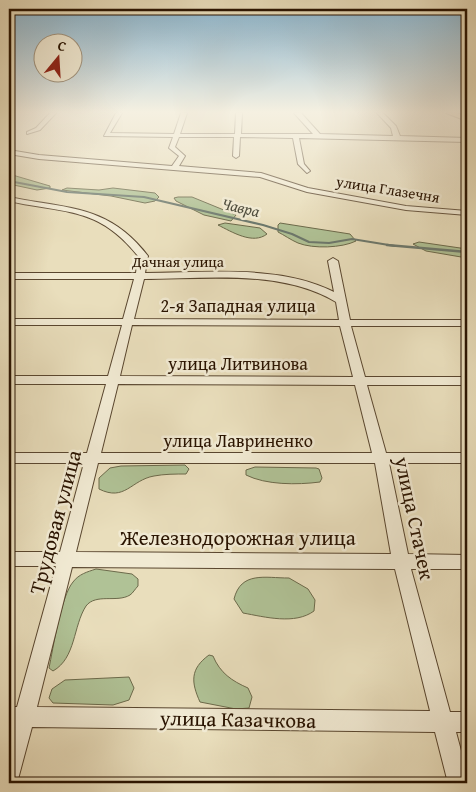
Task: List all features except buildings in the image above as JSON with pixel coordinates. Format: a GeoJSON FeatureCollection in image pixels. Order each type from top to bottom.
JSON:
{"type":"FeatureCollection","features":[{"type":"Feature","properties":{"kind":"street"},"geometry":{"type":"LineString","coordinates":[[175,150],[182,156],[176,167]]}},
{"type":"Feature","properties":{"kind":"street"},"geometry":{"type":"LineString","coordinates":[[236,150],[236,156]]}},
{"type":"Feature","properties":{"kind":"street"},"geometry":{"type":"LineString","coordinates":[[298,150],[301,164],[307,171]]}},
{"type":"Feature","properties":{"kind":"street","name":"улица Глазечня"},"geometry":{"type":"LineString","coordinates":[[9,152],[39,157],[261,175],[307,190],[406,208],[467,213]]}},
{"type":"Feature","properties":{"kind":"street","name":"Трудовая улица"},"geometry":{"type":"LineString","coordinates":[[9,199],[87,213],[113,224],[133,242],[142,256],[140,276],[68,559],[17,717],[9,777]]}},
{"type":"Feature","properties":{"kind":"street","name":"улица Стачек"},"geometry":{"type":"LineString","coordinates":[[333,261],[345,323],[381,459],[401,561],[459,783]]}},
{"type":"Feature","properties":{"kind":"street","name":"Дачная улица"},"geometry":{"type":"LineString","coordinates":[[9,276],[261,276],[303,281],[323,289],[341,301]]}},
{"type":"Feature","properties":{"kind":"street","name":"2-я Западная улица"},"geometry":{"type":"LineString","coordinates":[[9,322],[467,324]]}},
{"type":"Feature","properties":{"kind":"street","name":"улица Литвинова"},"geometry":{"type":"LineString","coordinates":[[9,380],[467,381]]}},
{"type":"Feature","properties":{"kind":"street","name":"улица Лавриненко"},"geometry":{"type":"LineString","coordinates":[[9,458],[467,458]]}},
{"type":"Feature","properties":{"kind":"street","name":"Железнодорожная улица"},"geometry":{"type":"LineString","coordinates":[[9,558],[467,562]]}},
{"type":"Feature","properties":{"kind":"street","name":"улица Казачкова"},"geometry":{"type":"LineString","coordinates":[[17,717],[467,722]]}},
{"type":"Feature","properties":{"kind":"green space"},"geometry":{"type":"Polygon","coordinates":[[[9,174],[50,186],[50,188],[37,190],[9,184],[9,174]]]}},
{"type":"Feature","properties":{"kind":"green space"},"geometry":{"type":"Polygon","coordinates":[[[67,188],[99,190],[113,188],[155,193],[159,197],[155,201],[145,203],[111,196],[62,190],[67,188]]]}},
{"type":"Feature","properties":{"kind":"green space"},"geometry":{"type":"Polygon","coordinates":[[[192,197],[236,215],[231,221],[204,215],[176,201],[174,198],[192,197]]]}},
{"type":"Feature","properties":{"kind":"green space"},"geometry":{"type":"Polygon","coordinates":[[[225,223],[260,228],[267,234],[261,237],[249,238],[218,225],[225,223]]]}},
{"type":"Feature","properties":{"kind":"green space"},"geometry":{"type":"Polygon","coordinates":[[[280,223],[350,234],[356,241],[335,246],[319,247],[304,245],[278,232],[278,225],[280,223]]]}},
{"type":"Feature","properties":{"kind":"green space"},"geometry":{"type":"Polygon","coordinates":[[[419,242],[467,249],[467,258],[426,251],[413,244],[419,242]]]}},
{"type":"Feature","properties":{"kind":"green space"},"geometry":{"type":"Polygon","coordinates":[[[185,465],[189,469],[186,474],[166,474],[146,478],[122,492],[115,493],[99,489],[99,478],[110,468],[121,466],[185,465]]]}},
{"type":"Feature","properties":{"kind":"green space"},"geometry":{"type":"Polygon","coordinates":[[[255,467],[316,468],[319,469],[322,478],[320,482],[292,484],[263,481],[246,475],[246,470],[255,467]]]}},
{"type":"Feature","properties":{"kind":"green space"},"geometry":{"type":"Polygon","coordinates":[[[96,569],[132,574],[138,579],[138,586],[131,594],[125,597],[95,600],[86,606],[66,658],[53,671],[49,668],[58,623],[69,589],[78,577],[96,569]]]}},
{"type":"Feature","properties":{"kind":"green space"},"geometry":{"type":"Polygon","coordinates":[[[263,577],[289,578],[308,589],[315,600],[314,611],[298,618],[270,618],[243,613],[234,599],[237,590],[248,580],[263,577]]]}},
{"type":"Feature","properties":{"kind":"green space"},"geometry":{"type":"Polygon","coordinates":[[[209,655],[213,656],[227,676],[248,688],[252,697],[249,708],[236,709],[200,702],[195,688],[194,676],[198,665],[209,655]]]}},
{"type":"Feature","properties":{"kind":"green space"},"geometry":{"type":"Polygon","coordinates":[[[129,677],[134,688],[129,700],[113,705],[53,703],[49,698],[52,689],[65,680],[129,677]]]}},
{"type":"Feature","properties":{"kind":"waterway","name":"Чавра"},"geometry":{"type":"LineString","coordinates":[[9,181],[67,192],[144,197],[263,225],[292,234],[309,242],[329,243],[352,239],[391,245]]}},
{"type":"Feature","properties":{"kind":"waterway","name":"Чавра"},"geometry":{"type":"LineString","coordinates":[[387,245],[391,245]]}},
{"type":"Feature","properties":{"kind":"waterway","name":"Чавра"},"geometry":{"type":"LineString","coordinates":[[391,245],[467,252]]}},
{"type":"Feature","properties":{"kind":"waterway","name":"Чавра"},"geometry":{"type":"LineString","coordinates":[[391,245],[395,246]]}}]}
